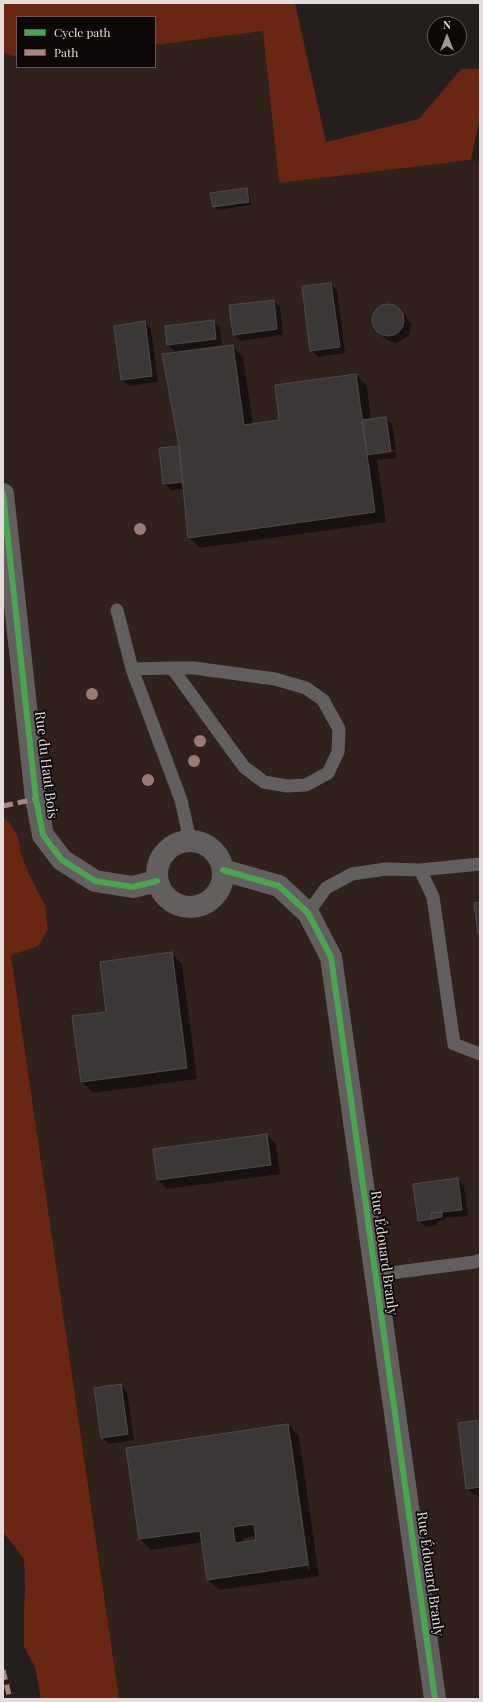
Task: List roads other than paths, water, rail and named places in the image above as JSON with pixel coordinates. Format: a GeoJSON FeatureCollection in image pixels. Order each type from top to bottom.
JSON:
{"type":"FeatureCollection","features":[{"type":"Feature","properties":{"kind":"street","name":"Rue du Haut Bois"},"geometry":{"type":"LineString","coordinates":[[3,494],[36,799],[44,835],[62,860],[95,881],[133,887],[158,881]]}},
{"type":"Feature","properties":{"kind":"street"},"geometry":{"type":"LineString","coordinates":[[190,840],[202,843],[212,849],[219,858],[223,870],[222,882],[216,893],[207,902],[196,906],[186,906],[176,903],[168,898],[161,890],[158,881],[157,869],[161,858],[168,849],[178,843],[190,840]]}},
{"type":"Feature","properties":{"kind":"street","name":"Rue Édouard Branly"},"geometry":{"type":"LineString","coordinates":[[223,870],[279,886],[308,913],[331,957],[435,1699]]}},
{"type":"Feature","properties":{"kind":"lane"},"geometry":{"type":"LineString","coordinates":[[117,610],[132,669],[181,800],[190,840]]}},
{"type":"Feature","properties":{"kind":"lane"},"geometry":{"type":"LineString","coordinates":[[132,669],[172,668],[194,668],[275,679],[306,688],[323,700],[339,730],[338,752],[328,773],[306,785],[287,786],[264,782],[244,767],[172,668]]}},
{"type":"Feature","properties":{"kind":"lane"},"geometry":{"type":"LineString","coordinates":[[308,913],[326,888],[352,874],[386,869],[420,870],[480,864]]}},
{"type":"Feature","properties":{"kind":"lane"},"geometry":{"type":"LineString","coordinates":[[420,870],[433,897],[454,1044],[480,1054]]}},
{"type":"Feature","properties":{"kind":"lane"},"geometry":{"type":"LineString","coordinates":[[375,1275],[475,1262],[480,1260]]}}]}
